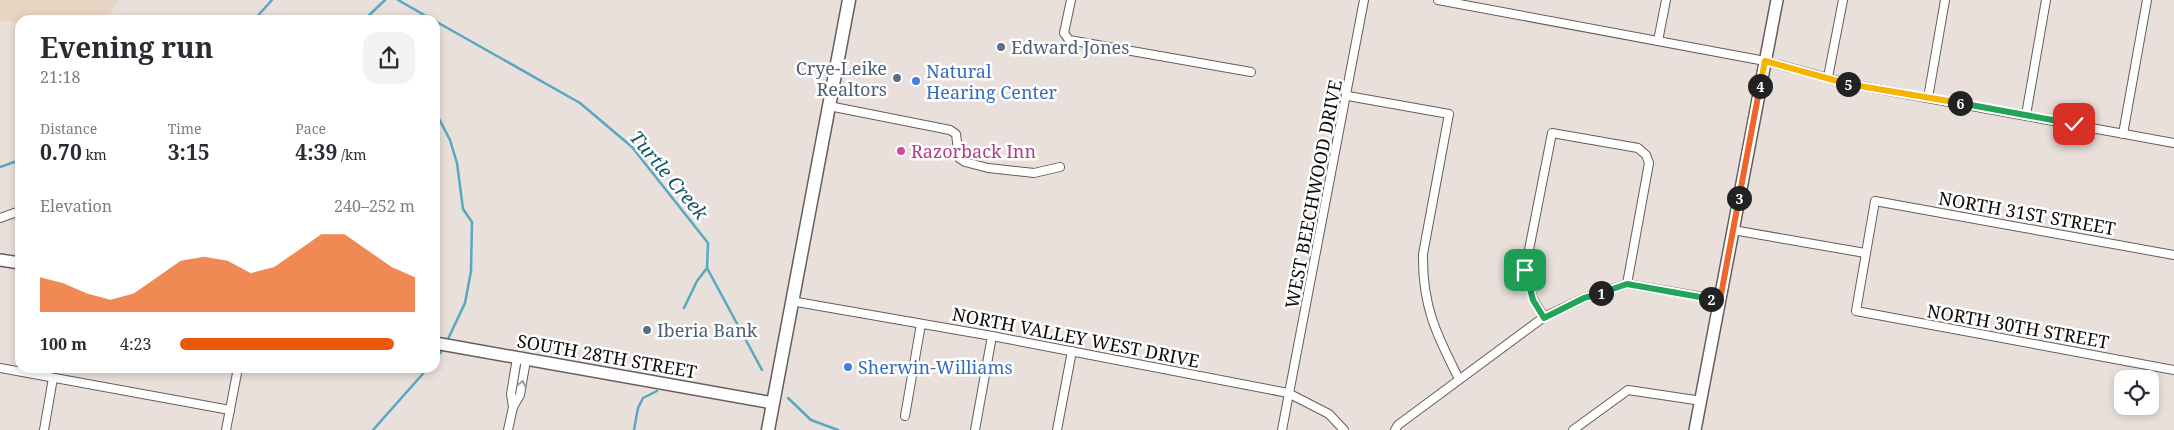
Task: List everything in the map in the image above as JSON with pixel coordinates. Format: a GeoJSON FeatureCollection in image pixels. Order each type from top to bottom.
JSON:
{"type":"FeatureCollection","features":[{"type":"Feature","properties":{"kind":"main road"},"geometry":{"type":"LineString","coordinates":[[768,430],[849,0]]}},
{"type":"Feature","properties":{"kind":"main road"},"geometry":{"type":"LineString","coordinates":[[1695,430],[1777,0]]}},
{"type":"Feature","properties":{"kind":"main road"},"geometry":{"type":"LineString","coordinates":[[0,260],[15,262]]}},
{"type":"Feature","properties":{"kind":"main road","name":"SOUTH 28TH STREET"},"geometry":{"type":"LineString","coordinates":[[440,344],[773,403]]}},
{"type":"Feature","properties":{"kind":"street"},"geometry":{"type":"LineString","coordinates":[[1070,0],[1064,33],[1069,40],[1074,42],[1251,72]]}},
{"type":"Feature","properties":{"kind":"street","name":"WEST BEECHWOOD DRIVE"},"geometry":{"type":"LineString","coordinates":[[1282,430],[1348,96],[1364,0]]}},
{"type":"Feature","properties":{"kind":"street"},"geometry":{"type":"LineString","coordinates":[[1438,0],[1765,61],[1850,84],[2174,143]]}},
{"type":"Feature","properties":{"kind":"street"},"geometry":{"type":"LineString","coordinates":[[1658,41],[1666,0]]}},
{"type":"Feature","properties":{"kind":"street"},"geometry":{"type":"LineString","coordinates":[[1828,77],[1842,0]]}},
{"type":"Feature","properties":{"kind":"street"},"geometry":{"type":"LineString","coordinates":[[1928,98],[1945,0]]}},
{"type":"Feature","properties":{"kind":"street"},"geometry":{"type":"LineString","coordinates":[[2026,115],[2046,0]]}},
{"type":"Feature","properties":{"kind":"street"},"geometry":{"type":"LineString","coordinates":[[2123,134],[2147,0]]}},
{"type":"Feature","properties":{"kind":"street"},"geometry":{"type":"LineString","coordinates":[[1348,96],[1449,114],[1424,254],[1423,276],[1426,300],[1437,336],[1459,379]]}},
{"type":"Feature","properties":{"kind":"street"},"geometry":{"type":"LineString","coordinates":[[829,106],[950,130],[956,134],[959,158],[976,165],[1034,173],[1060,167]]}},
{"type":"Feature","properties":{"kind":"street"},"geometry":{"type":"LineString","coordinates":[[1544,318],[1533,300],[1525,270],[1552,133],[1638,148],[1646,155],[1649,163],[1627,284]]}},
{"type":"Feature","properties":{"kind":"street","name":"NORTH 31ST STREET"},"geometry":{"type":"LineString","coordinates":[[1865,253],[1875,200],[2174,255]]}},
{"type":"Feature","properties":{"kind":"street"},"geometry":{"type":"LineString","coordinates":[[0,218],[15,213]]}},
{"type":"Feature","properties":{"kind":"street"},"geometry":{"type":"LineString","coordinates":[[1733,230],[1865,253]]}},
{"type":"Feature","properties":{"kind":"street","name":"NORTH 30TH STREET"},"geometry":{"type":"LineString","coordinates":[[1865,253],[1856,311],[2174,370]]}},
{"type":"Feature","properties":{"kind":"street"},"geometry":{"type":"LineString","coordinates":[[1395,430],[1398,425],[1459,379],[1544,318],[1584,298],[1627,284],[1720,300]]}},
{"type":"Feature","properties":{"kind":"street","name":"NORTH VALLEY WEST DRIVE"},"geometry":{"type":"LineString","coordinates":[[791,301],[992,336],[1288,393],[1328,414],[1344,430]]}},
{"type":"Feature","properties":{"kind":"street"},"geometry":{"type":"LineString","coordinates":[[905,416],[921,324]]}},
{"type":"Feature","properties":{"kind":"street"},"geometry":{"type":"LineString","coordinates":[[975,430],[992,336]]}},
{"type":"Feature","properties":{"kind":"street"},"geometry":{"type":"LineString","coordinates":[[1057,430],[1072,351]]}},
{"type":"Feature","properties":{"kind":"street"},"geometry":{"type":"LineString","coordinates":[[508,430],[513,407],[511,394],[522,359]]}},
{"type":"Feature","properties":{"kind":"street"},"geometry":{"type":"LineString","coordinates":[[0,368],[15,371]]}},
{"type":"Feature","properties":{"kind":"street"},"geometry":{"type":"LineString","coordinates":[[26,373],[230,410]]}},
{"type":"Feature","properties":{"kind":"street"},"geometry":{"type":"LineString","coordinates":[[226,430],[237,373]]}},
{"type":"Feature","properties":{"kind":"street"},"geometry":{"type":"LineString","coordinates":[[44,430],[53,378]]}},
{"type":"Feature","properties":{"kind":"street"},"geometry":{"type":"LineString","coordinates":[[1573,430],[1628,390],[1702,401]]}},
{"type":"Feature","properties":{"kind":"shaded area"},"geometry":{"type":"Polygon","coordinates":[[[0,0],[118,0],[110,15],[15,15],[15,23],[0,20],[0,0]]]}},
{"type":"Feature","properties":{"kind":"waterway"},"geometry":{"type":"LineString","coordinates":[[258,15],[272,0]]}},
{"type":"Feature","properties":{"kind":"waterway"},"geometry":{"type":"LineString","coordinates":[[369,15],[385,0]]}},
{"type":"Feature","properties":{"kind":"waterway","name":"Turtle Creek"},"geometry":{"type":"LineString","coordinates":[[398,0],[424,15]]}},
{"type":"Feature","properties":{"kind":"waterway","name":"Turtle Creek"},"geometry":{"type":"LineString","coordinates":[[440,24],[580,103],[632,147],[708,243],[707,268],[762,370]]}},
{"type":"Feature","properties":{"kind":"waterway"},"geometry":{"type":"LineString","coordinates":[[440,121],[450,140],[457,163],[463,209],[472,222],[471,271],[465,303],[448,339]]}},
{"type":"Feature","properties":{"kind":"waterway"},"geometry":{"type":"LineString","coordinates":[[0,167],[15,162]]}},
{"type":"Feature","properties":{"kind":"waterway"},"geometry":{"type":"LineString","coordinates":[[684,308],[697,281],[707,268]]}},
{"type":"Feature","properties":{"kind":"waterway"},"geometry":{"type":"LineString","coordinates":[[373,430],[424,373]]}},
{"type":"Feature","properties":{"kind":"waterway"},"geometry":{"type":"LineString","coordinates":[[634,430],[638,408],[643,398],[657,391]]}},
{"type":"Feature","properties":{"kind":"waterway","name":"Turtle Creek"},"geometry":{"type":"LineString","coordinates":[[788,398],[811,420],[838,430]]}},
{"type":"Feature","properties":{"kind":"place","name":"Edward Jones"},"geometry":{"type":"Point","coordinates":[1001,47]}},
{"type":"Feature","properties":{"kind":"place","name":"Crye-Leike Realtors"},"geometry":{"type":"Point","coordinates":[897,78]}},
{"type":"Feature","properties":{"kind":"place","name":"Natural Hearing Center"},"geometry":{"type":"Point","coordinates":[916,81]}},
{"type":"Feature","properties":{"kind":"place","name":"Razorback Inn"},"geometry":{"type":"Point","coordinates":[901,151]}},
{"type":"Feature","properties":{"kind":"place","name":"Iberia Bank"},"geometry":{"type":"Point","coordinates":[647,330]}},
{"type":"Feature","properties":{"kind":"place","name":"Sherwin-Williams"},"geometry":{"type":"Point","coordinates":[848,367]}},
{"type":"Feature","properties":{"kind":"route"},"geometry":{"type":"LineString","coordinates":[[1525,270],[1533,300],[1544,318],[1584,298],[1627,284],[1720,300],[1765,61],[1850,84],[2074,124]]}}]}
